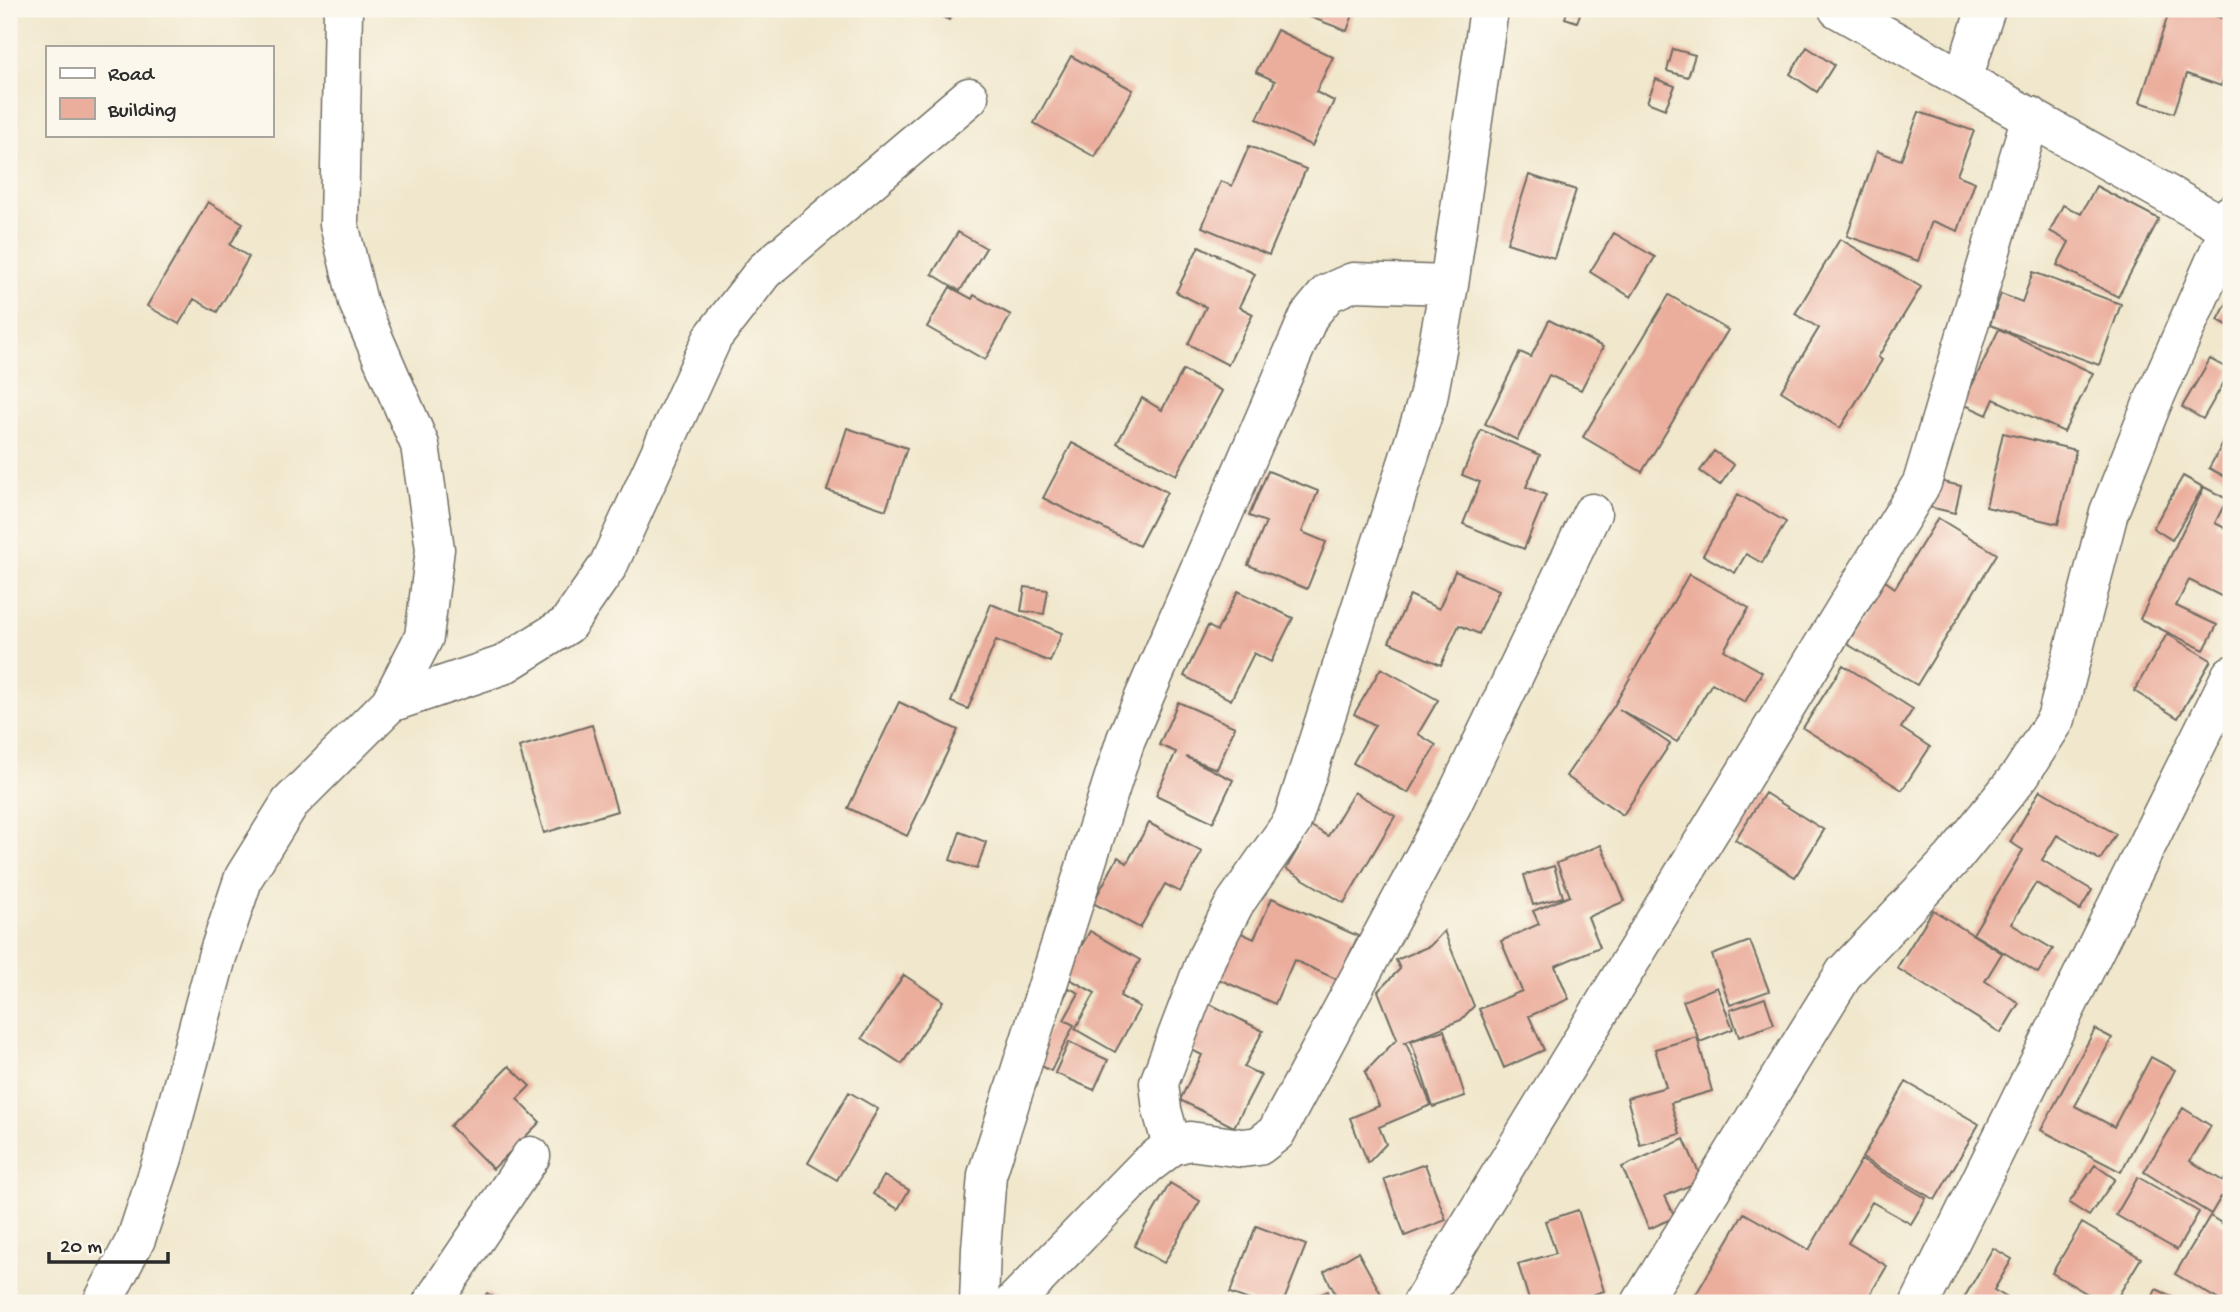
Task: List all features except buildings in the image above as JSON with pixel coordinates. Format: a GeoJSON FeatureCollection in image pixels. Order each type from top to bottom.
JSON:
{"type":"FeatureCollection","features":[{"type":"Feature","properties":{"kind":"street"},"geometry":{"type":"LineString","coordinates":[[102,1303],[136,1239],[144,1216],[163,1158],[217,957],[244,877],[290,803],[390,703],[425,637],[435,549],[420,445],[358,302],[338,224],[343,9]]}},
{"type":"Feature","properties":{"kind":"street"},"geometry":{"type":"LineString","coordinates":[[1172,1146],[1162,1110],[1159,1083],[1207,957],[1235,904],[1292,821],[1429,398],[1449,285],[1489,9]]}},
{"type":"Feature","properties":{"kind":"street"},"geometry":{"type":"LineString","coordinates":[[1641,1303],[1845,972],[1953,858],[2021,774],[2056,719],[2109,512],[2152,404],[2231,224],[1838,9]]}},
{"type":"Feature","properties":{"kind":"street"},"geometry":{"type":"LineString","coordinates":[[1964,78],[1986,9]]}},
{"type":"Feature","properties":{"kind":"street"},"geometry":{"type":"LineString","coordinates":[[390,703],[503,665],[567,625],[608,566],[713,337],[764,271],[969,97]]}},
{"type":"Feature","properties":{"kind":"street"},"geometry":{"type":"LineString","coordinates":[[1422,1303],[1922,484],[2031,116]]}},
{"type":"Feature","properties":{"kind":"street"},"geometry":{"type":"LineString","coordinates":[[979,1303],[987,1175],[1126,739],[1310,316],[1328,293],[1353,282],[1449,285]]}},
{"type":"Feature","properties":{"kind":"street"},"geometry":{"type":"LineString","coordinates":[[1013,1303],[1146,1166],[1172,1146],[1190,1141],[1242,1148],[1259,1146],[1276,1133],[1452,805],[1592,513]]}},
{"type":"Feature","properties":{"kind":"street"},"geometry":{"type":"LineString","coordinates":[[1920,1303],[2231,674]]}},
{"type":"Feature","properties":{"kind":"street"},"geometry":{"type":"LineString","coordinates":[[432,1303],[531,1156]]}}]}
